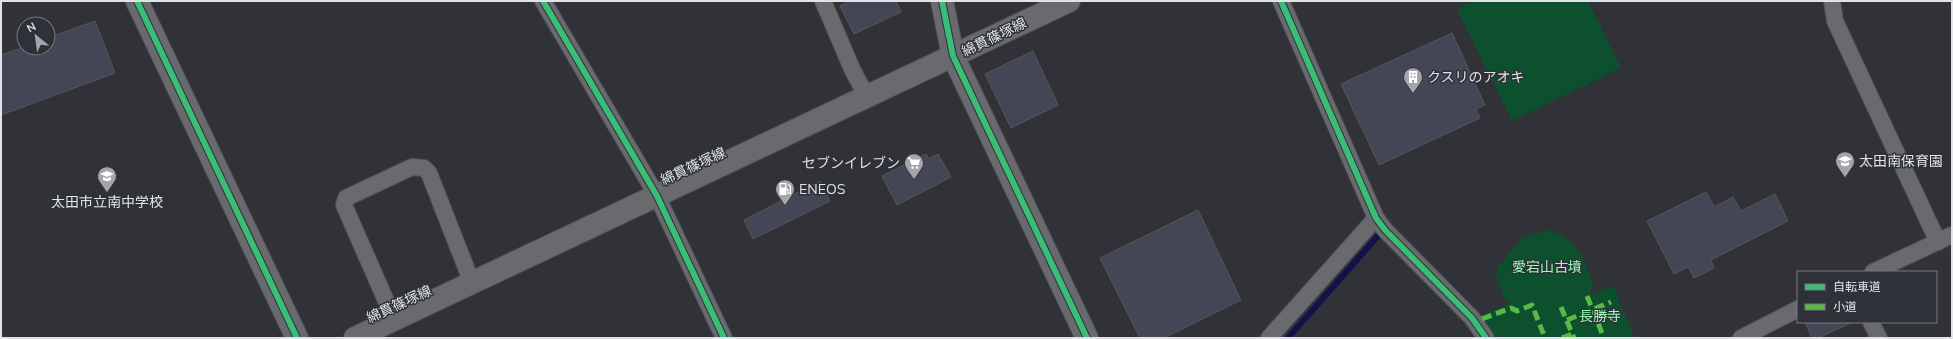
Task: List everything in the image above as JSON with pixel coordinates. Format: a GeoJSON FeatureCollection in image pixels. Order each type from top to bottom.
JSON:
{"type":"FeatureCollection","features":[{"type":"Feature","properties":{"kind":"main road"},"geometry":{"type":"LineString","coordinates":[[137,1],[298,338]]}},
{"type":"Feature","properties":{"kind":"main road"},"geometry":{"type":"LineString","coordinates":[[942,1],[954,56],[1087,338]]}},
{"type":"Feature","properties":{"kind":"main road","name":"綿貫篠塚線"},"geometry":{"type":"LineString","coordinates":[[365,336],[394,319],[1069,1]]}},
{"type":"Feature","properties":{"kind":"street"},"geometry":{"type":"LineString","coordinates":[[543,1],[657,196],[724,338]]}},
{"type":"Feature","properties":{"kind":"street"},"geometry":{"type":"LineString","coordinates":[[823,1],[852,69],[866,97]]}},
{"type":"Feature","properties":{"kind":"street"},"geometry":{"type":"LineString","coordinates":[[1281,1],[1376,218],[1385,230],[1472,318],[1486,338]]}},
{"type":"Feature","properties":{"kind":"street"},"geometry":{"type":"LineString","coordinates":[[1832,1],[1835,21],[1945,238],[1875,271]]}},
{"type":"Feature","properties":{"kind":"street"},"geometry":{"type":"LineString","coordinates":[[394,319],[344,205],[346,198],[357,191],[412,167],[424,168],[429,173],[472,283]]}},
{"type":"Feature","properties":{"kind":"street"},"geometry":{"type":"LineString","coordinates":[[1269,338],[1376,218]]}},
{"type":"Feature","properties":{"kind":"street"},"geometry":{"type":"LineString","coordinates":[[1741,338],[1797,310]]}},
{"type":"Feature","properties":{"kind":"street"},"geometry":{"type":"LineString","coordinates":[[1872,323],[1879,338]]}},
{"type":"Feature","properties":{"kind":"green space"},"geometry":{"type":"Polygon","coordinates":[[[1474,1],[1588,1],[1621,68],[1512,121],[1457,9],[1474,1]]]}},
{"type":"Feature","properties":{"kind":"green space"},"geometry":{"type":"Polygon","coordinates":[[[1548,230],[1567,238],[1578,250],[1594,285],[1587,296],[1613,286],[1635,338],[1494,338],[1479,316],[1511,303],[1505,299],[1496,276],[1498,267],[1522,238],[1548,230]]]}},
{"type":"Feature","properties":{"kind":"building"},"geometry":{"type":"Polygon","coordinates":[[[850,1],[896,1],[901,12],[854,34],[840,6],[850,1]]]}},
{"type":"Feature","properties":{"kind":"building"},"geometry":{"type":"Polygon","coordinates":[[[95,21],[115,73],[1,115],[1,55],[16,50],[16,56],[56,56],[56,35],[95,21]]]}},
{"type":"Feature","properties":{"kind":"building","name":"クスリのアオキ"},"geometry":{"type":"Polygon","coordinates":[[[1452,33],[1485,105],[1476,109],[1480,118],[1379,165],[1341,84],[1452,33]]]}},
{"type":"Feature","properties":{"kind":"building"},"geometry":{"type":"Polygon","coordinates":[[[1033,51],[1058,105],[1011,128],[985,74],[1033,51]]]}},
{"type":"Feature","properties":{"kind":"building"},"geometry":{"type":"Polygon","coordinates":[[[926,154],[929,159],[938,154],[951,177],[897,205],[882,176],[926,154]]]}},
{"type":"Feature","properties":{"kind":"building"},"geometry":{"type":"Polygon","coordinates":[[[820,181],[830,201],[753,239],[744,220],[820,181]]]}},
{"type":"Feature","properties":{"kind":"building"},"geometry":{"type":"Polygon","coordinates":[[[1706,192],[1714,207],[1733,197],[1741,211],[1775,194],[1788,221],[1711,260],[1714,268],[1694,278],[1688,267],[1674,274],[1647,221],[1706,192]]]}},
{"type":"Feature","properties":{"kind":"building"},"geometry":{"type":"Polygon","coordinates":[[[1198,210],[1241,300],[1164,338],[1140,338],[1100,258],[1198,210]]]}},
{"type":"Feature","properties":{"kind":"building"},"geometry":{"type":"Polygon","coordinates":[[[1805,323],[1851,323],[1818,338],[1812,338],[1805,323]]]}},
{"type":"Feature","properties":{"kind":"waterway"},"geometry":{"type":"LineString","coordinates":[[1288,338],[1377,237]]}},
{"type":"Feature","properties":{"kind":"marked path"},"geometry":{"type":"LineString","coordinates":[[1587,296],[1604,338]]}},
{"type":"Feature","properties":{"kind":"marked path"},"geometry":{"type":"LineString","coordinates":[[1567,320],[1611,302]]}},
{"type":"Feature","properties":{"kind":"marked path"},"geometry":{"type":"LineString","coordinates":[[1482,319],[1511,308],[1517,311],[1532,305],[1545,338]]}},
{"type":"Feature","properties":{"kind":"marked path"},"geometry":{"type":"LineString","coordinates":[[1561,307],[1574,338]]}},
{"type":"Feature","properties":{"kind":"marked path"},"geometry":{"type":"LineString","coordinates":[[1562,338],[1572,334]]}},
{"type":"Feature","properties":{"kind":"cycle path"},"geometry":{"type":"LineString","coordinates":[[137,1],[297,338]]}},
{"type":"Feature","properties":{"kind":"cycle path"},"geometry":{"type":"LineString","coordinates":[[543,1],[657,196],[724,338]]}},
{"type":"Feature","properties":{"kind":"cycle path"},"geometry":{"type":"LineString","coordinates":[[942,1],[953,56],[1087,338]]}},
{"type":"Feature","properties":{"kind":"cycle path"},"geometry":{"type":"LineString","coordinates":[[1281,1],[1376,218],[1385,230],[1472,318],[1486,338]]}},
{"type":"Feature","properties":{"kind":"place","name":"クスリのアオキ"},"geometry":{"type":"Point","coordinates":[1413,94]}},
{"type":"Feature","properties":{"kind":"place","name":"太田南保育園"},"geometry":{"type":"Point","coordinates":[1845,178]}},
{"type":"Feature","properties":{"kind":"place","name":"セブンイレブン"},"geometry":{"type":"Point","coordinates":[914,180]}},
{"type":"Feature","properties":{"kind":"place","name":"太田市立南中学校"},"geometry":{"type":"Point","coordinates":[107,193]}},
{"type":"Feature","properties":{"kind":"place","name":"ENEOS"},"geometry":{"type":"Point","coordinates":[785,206]}},
{"type":"Feature","properties":{"kind":"park label","name":"愛宕山古墳"},"geometry":{"type":"Point","coordinates":[1547,267]}},
{"type":"Feature","properties":{"kind":"park label","name":"長勝寺"},"geometry":{"type":"Point","coordinates":[1600,316]}}]}
